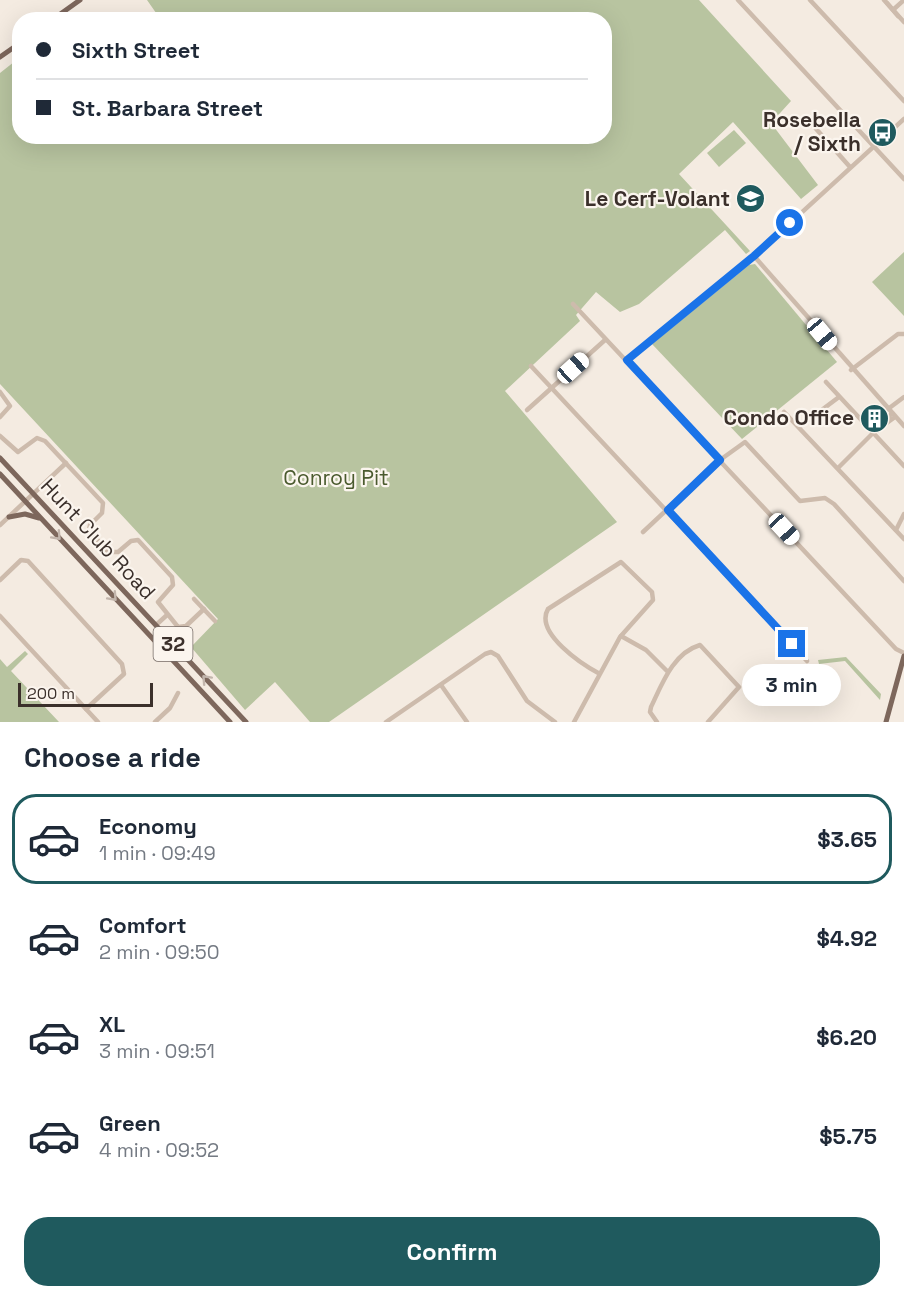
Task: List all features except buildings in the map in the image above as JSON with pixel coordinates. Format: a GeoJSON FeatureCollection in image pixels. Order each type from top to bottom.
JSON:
{"type":"FeatureCollection","features":[{"type":"Feature","properties":{"kind":"main road"},"geometry":{"type":"LineString","coordinates":[[63,12],[80,0]]}},
{"type":"Feature","properties":{"kind":"main road","name":"Hunt Club Road"},"geometry":{"type":"LineString","coordinates":[[0,458],[246,722]]}},
{"type":"Feature","properties":{"kind":"main road","name":"Hunt Club Road"},"geometry":{"type":"LineString","coordinates":[[0,474],[230,722]]}},
{"type":"Feature","properties":{"kind":"main road"},"geometry":{"type":"LineString","coordinates":[[9,517],[25,514],[40,518]]}},
{"type":"Feature","properties":{"kind":"main road"},"geometry":{"type":"LineString","coordinates":[[886,722],[904,655]]}},
{"type":"Feature","properties":{"kind":"street"},"geometry":{"type":"LineString","coordinates":[[738,0],[904,179]]}},
{"type":"Feature","properties":{"kind":"street"},"geometry":{"type":"LineString","coordinates":[[810,0],[904,101]]}},
{"type":"Feature","properties":{"kind":"street"},"geometry":{"type":"LineString","coordinates":[[894,9],[904,0]]}},
{"type":"Feature","properties":{"kind":"street"},"geometry":{"type":"LineString","coordinates":[[885,1],[902,20]]}},
{"type":"Feature","properties":{"kind":"street"},"geometry":{"type":"LineString","coordinates":[[885,1],[902,20]]}},
{"type":"Feature","properties":{"kind":"street"},"geometry":{"type":"LineString","coordinates":[[627,360],[754,256],[904,119]]}},
{"type":"Feature","properties":{"kind":"street"},"geometry":{"type":"LineString","coordinates":[[810,122],[850,167]]}},
{"type":"Feature","properties":{"kind":"street"},"geometry":{"type":"LineString","coordinates":[[754,256],[851,370],[904,426]]}},
{"type":"Feature","properties":{"kind":"street"},"geometry":{"type":"LineString","coordinates":[[573,304],[904,655]]}},
{"type":"Feature","properties":{"kind":"street"},"geometry":{"type":"LineString","coordinates":[[851,370],[898,334],[904,334]]}},
{"type":"Feature","properties":{"kind":"street"},"geometry":{"type":"LineString","coordinates":[[527,410],[605,340]]}},
{"type":"Feature","properties":{"kind":"street"},"geometry":{"type":"LineString","coordinates":[[531,366],[807,661]]}},
{"type":"Feature","properties":{"kind":"street"},"geometry":{"type":"LineString","coordinates":[[826,382],[904,466]]}},
{"type":"Feature","properties":{"kind":"street"},"geometry":{"type":"LineString","coordinates":[[0,392],[10,406],[0,417]]}},
{"type":"Feature","properties":{"kind":"street"},"geometry":{"type":"LineString","coordinates":[[799,427],[839,397]]}},
{"type":"Feature","properties":{"kind":"street"},"geometry":{"type":"LineString","coordinates":[[838,468],[892,413],[904,397]]}},
{"type":"Feature","properties":{"kind":"street"},"geometry":{"type":"LineString","coordinates":[[784,412],[904,539]]}},
{"type":"Feature","properties":{"kind":"street"},"geometry":{"type":"LineString","coordinates":[[0,436],[18,452],[34,439],[42,438],[66,463],[103,503],[102,513],[92,522],[89,530],[108,552],[118,552],[131,541],[138,540],[172,577],[172,585],[158,602],[167,615],[181,627],[204,609]]}},
{"type":"Feature","properties":{"kind":"street"},"geometry":{"type":"LineString","coordinates":[[643,532],[720,460],[745,442],[800,501],[825,498],[834,504],[904,581]]}},
{"type":"Feature","properties":{"kind":"street"},"geometry":{"type":"LineString","coordinates":[[0,525],[66,463]]}},
{"type":"Feature","properties":{"kind":"street"},"geometry":{"type":"LineString","coordinates":[[896,530],[904,514]]}},
{"type":"Feature","properties":{"kind":"street"},"geometry":{"type":"LineString","coordinates":[[0,580],[21,560],[28,561],[125,669],[124,674],[113,686],[86,709]]}},
{"type":"Feature","properties":{"kind":"street"},"geometry":{"type":"LineString","coordinates":[[574,722],[621,636],[654,597],[652,592],[624,563],[616,563],[546,612],[546,623],[565,651],[600,674]]}},
{"type":"Feature","properties":{"kind":"street"},"geometry":{"type":"LineString","coordinates":[[194,599],[215,621]]}},
{"type":"Feature","properties":{"kind":"street"},"geometry":{"type":"LineString","coordinates":[[156,625],[167,615]]}},
{"type":"Feature","properties":{"kind":"street"},"geometry":{"type":"LineString","coordinates":[[0,616],[98,722]]}},
{"type":"Feature","properties":{"kind":"street"},"geometry":{"type":"LineString","coordinates":[[621,636],[646,650],[667,672]]}},
{"type":"Feature","properties":{"kind":"street"},"geometry":{"type":"LineString","coordinates":[[657,722],[650,712],[667,672],[692,648],[700,645],[737,683],[737,692],[708,722]]}},
{"type":"Feature","properties":{"kind":"street"},"geometry":{"type":"LineString","coordinates":[[388,721],[491,652],[498,656],[527,700],[555,722]]}},
{"type":"Feature","properties":{"kind":"street"},"geometry":{"type":"LineString","coordinates":[[441,685],[467,722]]}},
{"type":"Feature","properties":{"kind":"street"},"geometry":{"type":"LineString","coordinates":[[155,722],[170,708],[178,693]]}},
{"type":"Feature","properties":{"kind":"green space","name":"Conroy Pit"},"geometry":{"type":"Polygon","coordinates":[[[147,0],[699,0],[791,101],[771,123],[818,185],[801,199],[733,122],[679,174],[750,251],[746,254],[725,230],[639,304],[620,312],[596,292],[576,315],[580,321],[505,391],[617,522],[329,722],[310,722],[275,682],[245,710],[191,647],[218,619],[0,384],[0,73],[12,64],[12,144],[612,144],[612,12],[155,12],[147,0]]]}},
{"type":"Feature","properties":{"kind":"green space"},"geometry":{"type":"Polygon","coordinates":[[[734,130],[746,143],[719,167],[707,153],[734,130]]]}},
{"type":"Feature","properties":{"kind":"green space"},"geometry":{"type":"Polygon","coordinates":[[[904,252],[904,316],[872,282],[904,252]]]}},
{"type":"Feature","properties":{"kind":"green space"},"geometry":{"type":"Polygon","coordinates":[[[755,264],[837,362],[742,439],[652,344],[749,265],[755,264]]]}},
{"type":"Feature","properties":{"kind":"green space"},"geometry":{"type":"Polygon","coordinates":[[[25,651],[28,654],[11,671],[59,722],[0,722],[0,659],[7,667],[25,651]]]}},
{"type":"Feature","properties":{"kind":"green space"},"geometry":{"type":"Polygon","coordinates":[[[846,657],[881,694],[880,700],[845,661],[819,664],[818,660],[846,657]]]}},
{"type":"Feature","properties":{"kind":"place","name":"Rosebella / Sixth"},"geometry":{"type":"Point","coordinates":[882,132]}},
{"type":"Feature","properties":{"kind":"place","name":"Le Cerf-Volant"},"geometry":{"type":"Point","coordinates":[751,199]}},
{"type":"Feature","properties":{"kind":"place","name":"Condo Office"},"geometry":{"type":"Point","coordinates":[875,418]}},
{"type":"Feature","properties":{"kind":"route"},"geometry":{"type":"LineString","coordinates":[[790,223],[754,256],[627,360],[720,460],[668,510],[792,644]]}}]}
